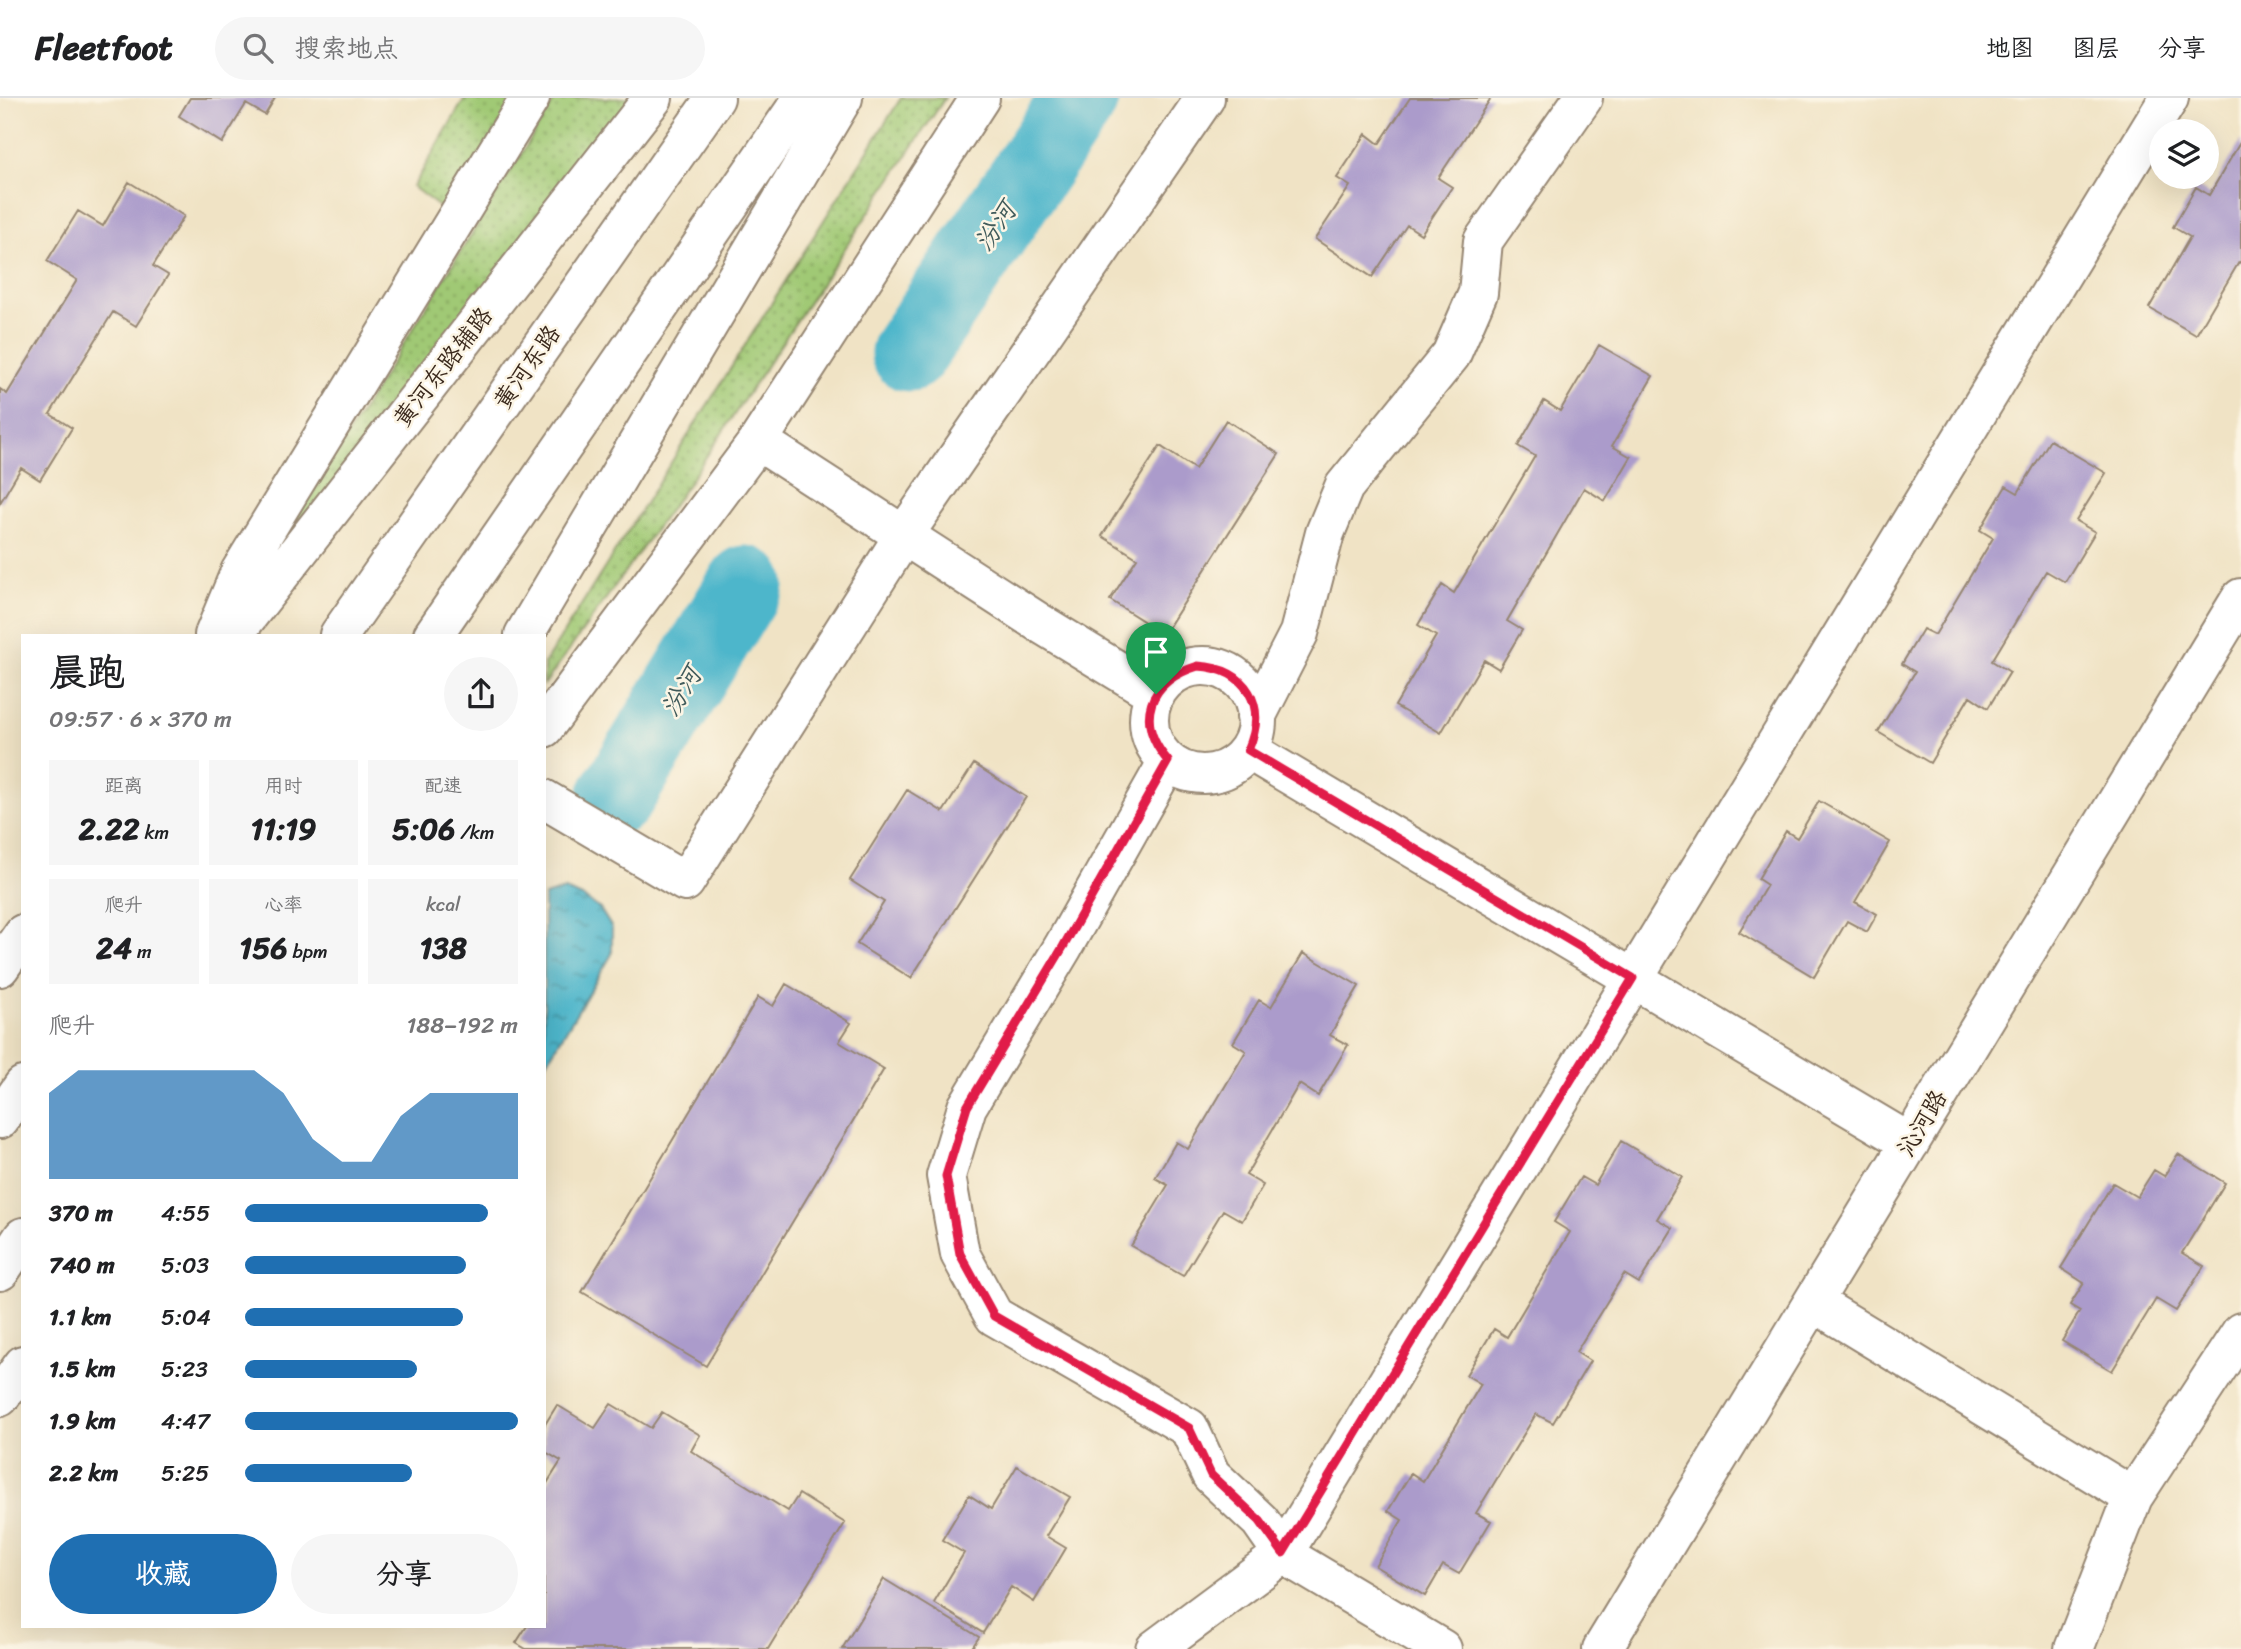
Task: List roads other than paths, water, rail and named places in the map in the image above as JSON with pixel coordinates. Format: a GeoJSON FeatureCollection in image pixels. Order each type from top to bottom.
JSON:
{"type":"FeatureCollection","features":[{"type":"Feature","properties":{"kind":"street"},"geometry":{"type":"LineString","coordinates":[[214,634],[240,572],[530,98]]}},
{"type":"Feature","properties":{"kind":"street","name":"黄河东路辅路"},"geometry":{"type":"LineString","coordinates":[[234,634],[653,98]]}},
{"type":"Feature","properties":{"kind":"street","name":"黄河东路"},"geometry":{"type":"LineString","coordinates":[[340,634],[715,98]]}},
{"type":"Feature","properties":{"kind":"street"},"geometry":{"type":"LineString","coordinates":[[434,634],[803,98]]}},
{"type":"Feature","properties":{"kind":"street"},"geometry":{"type":"LineString","coordinates":[[525,634],[843,98]]}},
{"type":"Feature","properties":{"kind":"street"},"geometry":{"type":"LineString","coordinates":[[546,725],[758,440],[980,98]]}},
{"type":"Feature","properties":{"kind":"street"},"geometry":{"type":"LineString","coordinates":[[546,800],[685,882],[904,534],[1205,98]]}},
{"type":"Feature","properties":{"kind":"street"},"geometry":{"type":"LineString","coordinates":[[1252,733],[1253,699],[1244,685],[1231,674],[1214,667],[1198,666],[1181,671],[1166,680],[1156,694],[1150,712],[1150,730],[1156,747],[1168,761],[1184,771],[1201,775],[1219,772],[1236,764],[1252,733],[1298,633],[1325,533],[1344,486],[1451,355],[1478,293],[1483,241],[1583,98]]}},
{"type":"Feature","properties":{"kind":"street"},"geometry":{"type":"LineString","coordinates":[[1155,1649],[1283,1553],[2169,98]]}},
{"type":"Feature","properties":{"kind":"street"},"geometry":{"type":"LineString","coordinates":[[758,440],[1038,622],[1156,694]]}},
{"type":"Feature","properties":{"kind":"street","name":"沁河路"},"geometry":{"type":"LineString","coordinates":[[1602,1649],[2241,597]]}},
{"type":"Feature","properties":{"kind":"street"},"geometry":{"type":"LineString","coordinates":[[1252,733],[1633,978],[1910,1143]]}},
{"type":"Feature","properties":{"kind":"street"},"geometry":{"type":"LineString","coordinates":[[1168,761],[1063,947],[967,1107],[946,1176],[960,1254],[994,1316],[1189,1428],[1211,1475],[1260,1521],[1283,1553],[1442,1649]]}},
{"type":"Feature","properties":{"kind":"street"},"geometry":{"type":"LineString","coordinates":[[0,967],[21,937]]}},
{"type":"Feature","properties":{"kind":"street"},"geometry":{"type":"LineString","coordinates":[[0,1119],[21,1089]]}},
{"type":"Feature","properties":{"kind":"street"},"geometry":{"type":"LineString","coordinates":[[0,1271],[21,1240]]}},
{"type":"Feature","properties":{"kind":"street"},"geometry":{"type":"LineString","coordinates":[[1813,1302],[2133,1497]]}},
{"type":"Feature","properties":{"kind":"street"},"geometry":{"type":"LineString","coordinates":[[2074,1649],[2133,1497],[2241,1332]]}},
{"type":"Feature","properties":{"kind":"street"},"geometry":{"type":"LineString","coordinates":[[0,1397],[21,1368]]}},
{"type":"Feature","properties":{"kind":"water"},"geometry":{"type":"Polygon","coordinates":[[[565,890],[600,909],[612,928],[612,954],[546,1064],[546,895],[565,890]]]}},
{"type":"Feature","properties":{"kind":"waterway","name":"汾河"},"geometry":{"type":"LineString","coordinates":[[909,353],[1080,98]]}},
{"type":"Feature","properties":{"kind":"waterway","name":"汾河"},"geometry":{"type":"LineString","coordinates":[[616,797],[746,584]]}}]}
